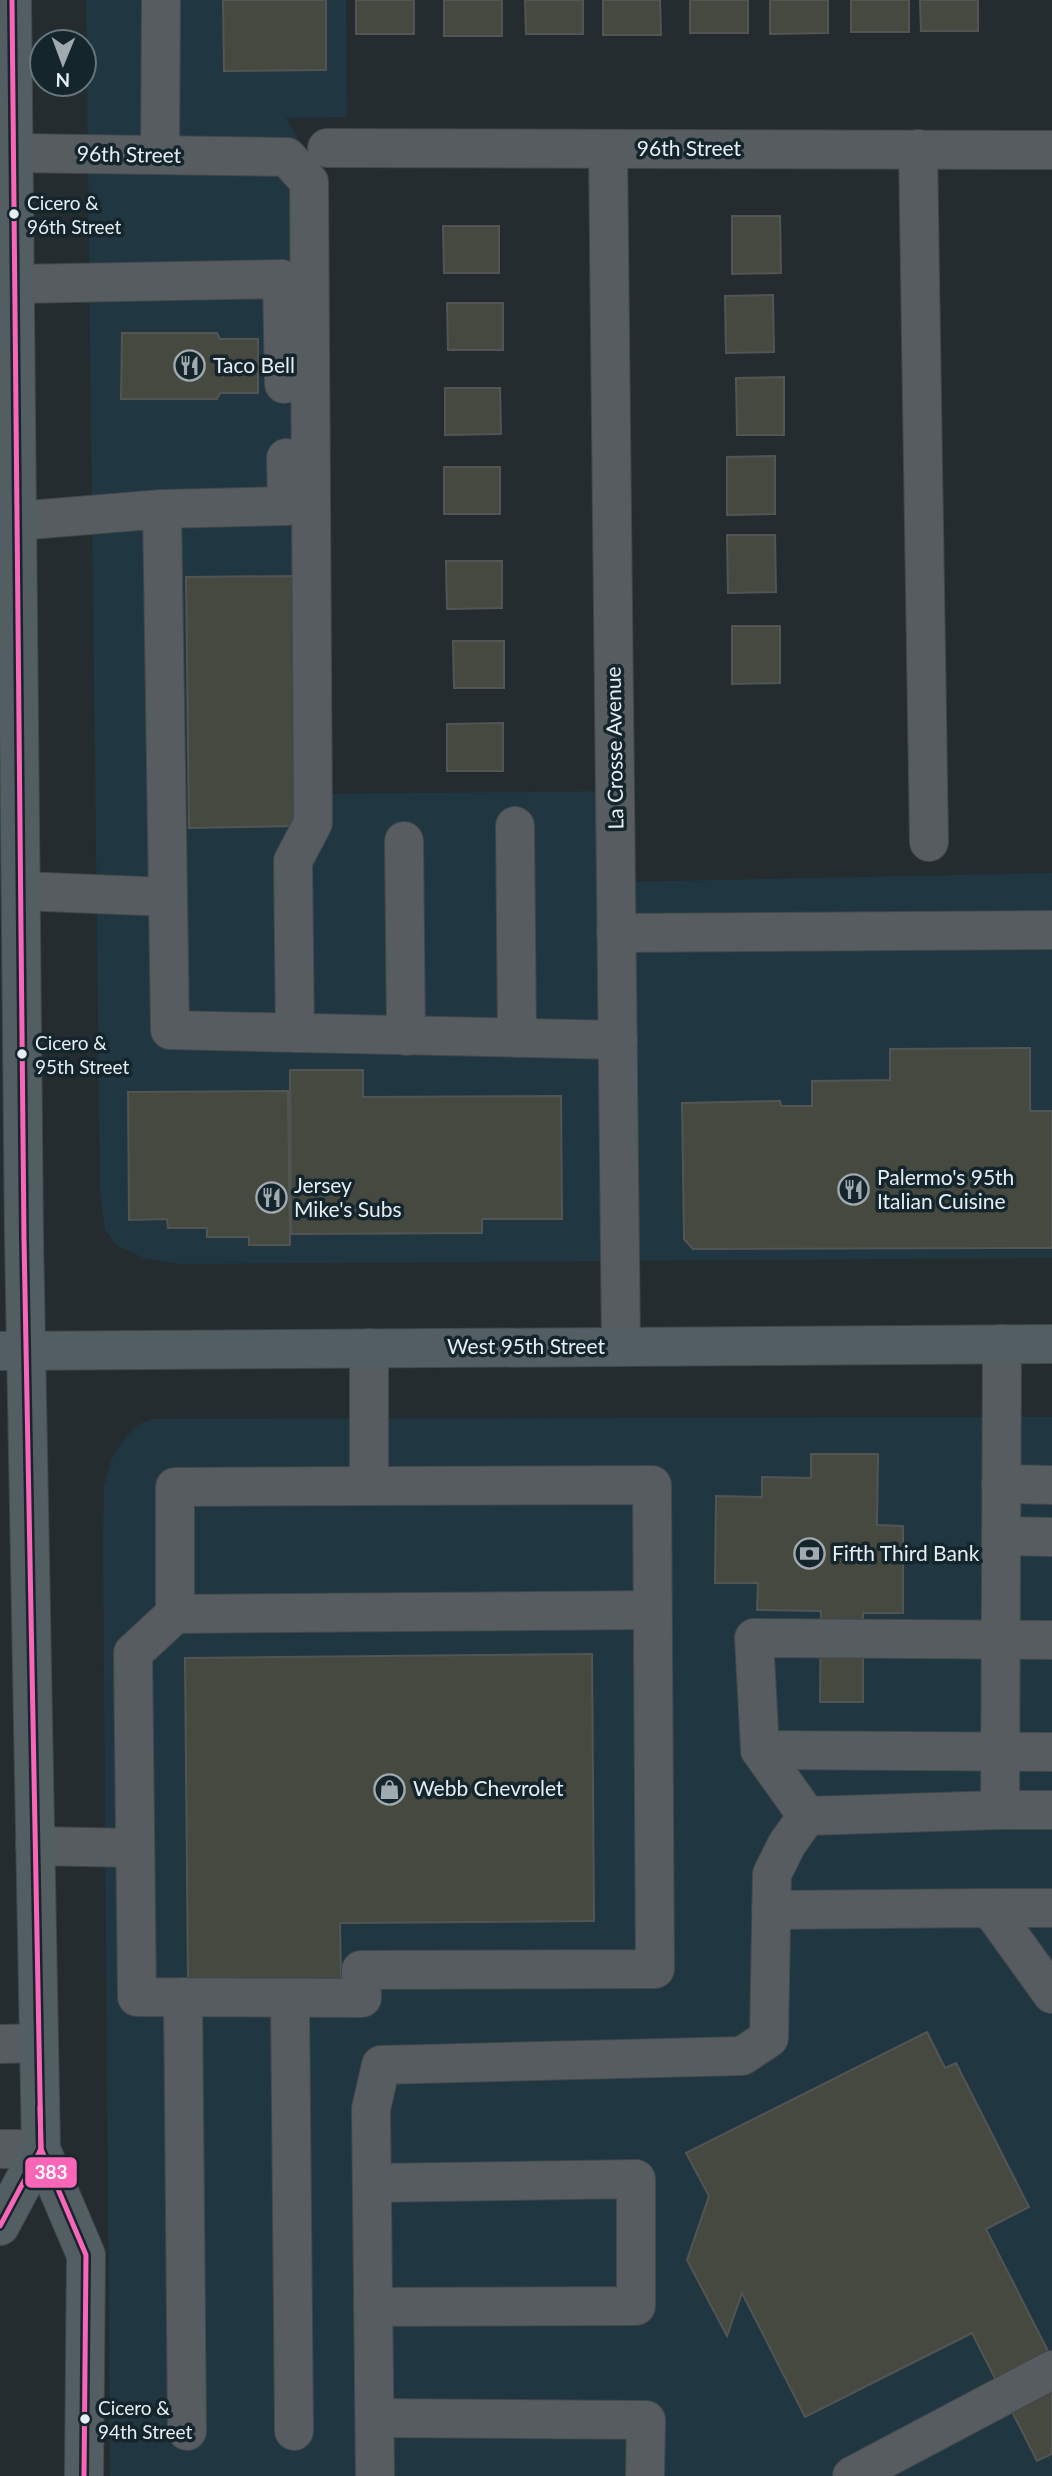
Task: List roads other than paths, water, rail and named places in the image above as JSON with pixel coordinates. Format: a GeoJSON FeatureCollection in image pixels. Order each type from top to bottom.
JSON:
{"type":"FeatureCollection","features":[{"type":"Feature","properties":{"kind":"main road"},"geometry":{"type":"LineString","coordinates":[[12,0],[21,891],[13,1351],[36,1846],[41,2149],[86,2255],[84,2476]]}},
{"type":"Feature","properties":{"kind":"main road","name":"West 95th Street"},"geometry":{"type":"LineString","coordinates":[[13,1351],[1052,1344]]}},
{"type":"Feature","properties":{"kind":"main road"},"geometry":{"type":"LineString","coordinates":[[0,2226],[41,2149]]}},
{"type":"Feature","properties":{"kind":"street"},"geometry":{"type":"LineString","coordinates":[[160,155],[161,0]]}},
{"type":"Feature","properties":{"kind":"street","name":"96th Street"},"geometry":{"type":"LineString","coordinates":[[327,148],[1052,150]]}},
{"type":"Feature","properties":{"kind":"street","name":"La Crosse Avenue"},"geometry":{"type":"LineString","coordinates":[[608,149],[621,1347]]}},
{"type":"Feature","properties":{"kind":"street"},"geometry":{"type":"LineString","coordinates":[[918,149],[929,842]]}},
{"type":"Feature","properties":{"kind":"street","name":"96th Street"},"geometry":{"type":"LineString","coordinates":[[14,153],[287,157],[309,182],[313,823],[293,860],[295,1033]]}},
{"type":"Feature","properties":{"kind":"street"},"geometry":{"type":"LineString","coordinates":[[15,284],[282,279],[287,506],[162,509],[17,521]]}},
{"type":"Feature","properties":{"kind":"street"},"geometry":{"type":"LineString","coordinates":[[162,509],[170,1030],[618,1040]]}},
{"type":"Feature","properties":{"kind":"street"},"geometry":{"type":"LineString","coordinates":[[515,825],[516,1038]]}},
{"type":"Feature","properties":{"kind":"street"},"geometry":{"type":"LineString","coordinates":[[404,841],[406,1035]]}},
{"type":"Feature","properties":{"kind":"street"},"geometry":{"type":"LineString","coordinates":[[21,891],[168,897]]}},
{"type":"Feature","properties":{"kind":"street"},"geometry":{"type":"LineString","coordinates":[[617,933],[1052,930]]}},
{"type":"Feature","properties":{"kind":"street"},"geometry":{"type":"LineString","coordinates":[[1000,1810],[1002,1344]]}},
{"type":"Feature","properties":{"kind":"street"},"geometry":{"type":"LineString","coordinates":[[369,1348],[369,1486]]}},
{"type":"Feature","properties":{"kind":"street"},"geometry":{"type":"LineString","coordinates":[[1001,1484],[1052,1485]]}},
{"type":"Feature","properties":{"kind":"street"},"geometry":{"type":"LineString","coordinates":[[175,1614],[175,1487],[652,1485],[654,1969],[361,1970],[362,1998],[137,1997],[132,1653],[175,1614],[652,1610]]}},
{"type":"Feature","properties":{"kind":"street"},"geometry":{"type":"LineString","coordinates":[[1001,1536],[1052,1536]]}},
{"type":"Feature","properties":{"kind":"street"},"geometry":{"type":"LineString","coordinates":[[807,1816],[760,1751],[754,1638],[1000,1642],[1052,1640]]}},
{"type":"Feature","properties":{"kind":"street"},"geometry":{"type":"LineString","coordinates":[[760,1751],[1052,1752]]}},
{"type":"Feature","properties":{"kind":"street"},"geometry":{"type":"LineString","coordinates":[[807,1816],[1052,1810]]}},
{"type":"Feature","properties":{"kind":"street"},"geometry":{"type":"LineString","coordinates":[[375,2476],[371,2109],[381,2065],[742,2056],[769,2038],[772,1874],[807,1816]]}},
{"type":"Feature","properties":{"kind":"street"},"geometry":{"type":"LineString","coordinates":[[36,1846],[135,1848]]}},
{"type":"Feature","properties":{"kind":"street"},"geometry":{"type":"LineString","coordinates":[[990,1908],[1052,1994]]}},
{"type":"Feature","properties":{"kind":"street"},"geometry":{"type":"LineString","coordinates":[[771,1910],[1052,1908]]}},
{"type":"Feature","properties":{"kind":"street"},"geometry":{"type":"LineString","coordinates":[[183,1997],[187,2431]]}},
{"type":"Feature","properties":{"kind":"street"},"geometry":{"type":"LineString","coordinates":[[290,1998],[294,2431]]}},
{"type":"Feature","properties":{"kind":"street"},"geometry":{"type":"LineString","coordinates":[[0,2044],[39,2043]]}},
{"type":"Feature","properties":{"kind":"street"},"geometry":{"type":"LineString","coordinates":[[0,2149],[41,2149]]}},
{"type":"Feature","properties":{"kind":"street"},"geometry":{"type":"LineString","coordinates":[[372,2183],[636,2179],[636,2306],[373,2307]]}},
{"type":"Feature","properties":{"kind":"street"},"geometry":{"type":"LineString","coordinates":[[852,2476],[1052,2370]]}},
{"type":"Feature","properties":{"kind":"street"},"geometry":{"type":"LineString","coordinates":[[374,2418],[646,2420],[645,2476]]}},
{"type":"Feature","properties":{"kind":"place","name":"Cicero & 96th Street"},"geometry":{"type":"Point","coordinates":[14,214]}},
{"type":"Feature","properties":{"kind":"place","name":"Taco Bell"},"geometry":{"type":"Point","coordinates":[190,366]}},
{"type":"Feature","properties":{"kind":"place","name":"Cicero & 95th Street"},"geometry":{"type":"Point","coordinates":[22,1054]}},
{"type":"Feature","properties":{"kind":"place","name":"Palermo's 95th Italian Cuisine"},"geometry":{"type":"Point","coordinates":[854,1190]}},
{"type":"Feature","properties":{"kind":"place","name":"Jersey Mike's Subs"},"geometry":{"type":"Point","coordinates":[271,1198]}},
{"type":"Feature","properties":{"kind":"place","name":"Fifth Third Bank"},"geometry":{"type":"Point","coordinates":[809,1554]}},
{"type":"Feature","properties":{"kind":"place","name":"Webb Chevrolet"},"geometry":{"type":"Point","coordinates":[390,1789]}},
{"type":"Feature","properties":{"kind":"place","name":"Cicero & 94th Street"},"geometry":{"type":"Point","coordinates":[85,2419]}}]}
